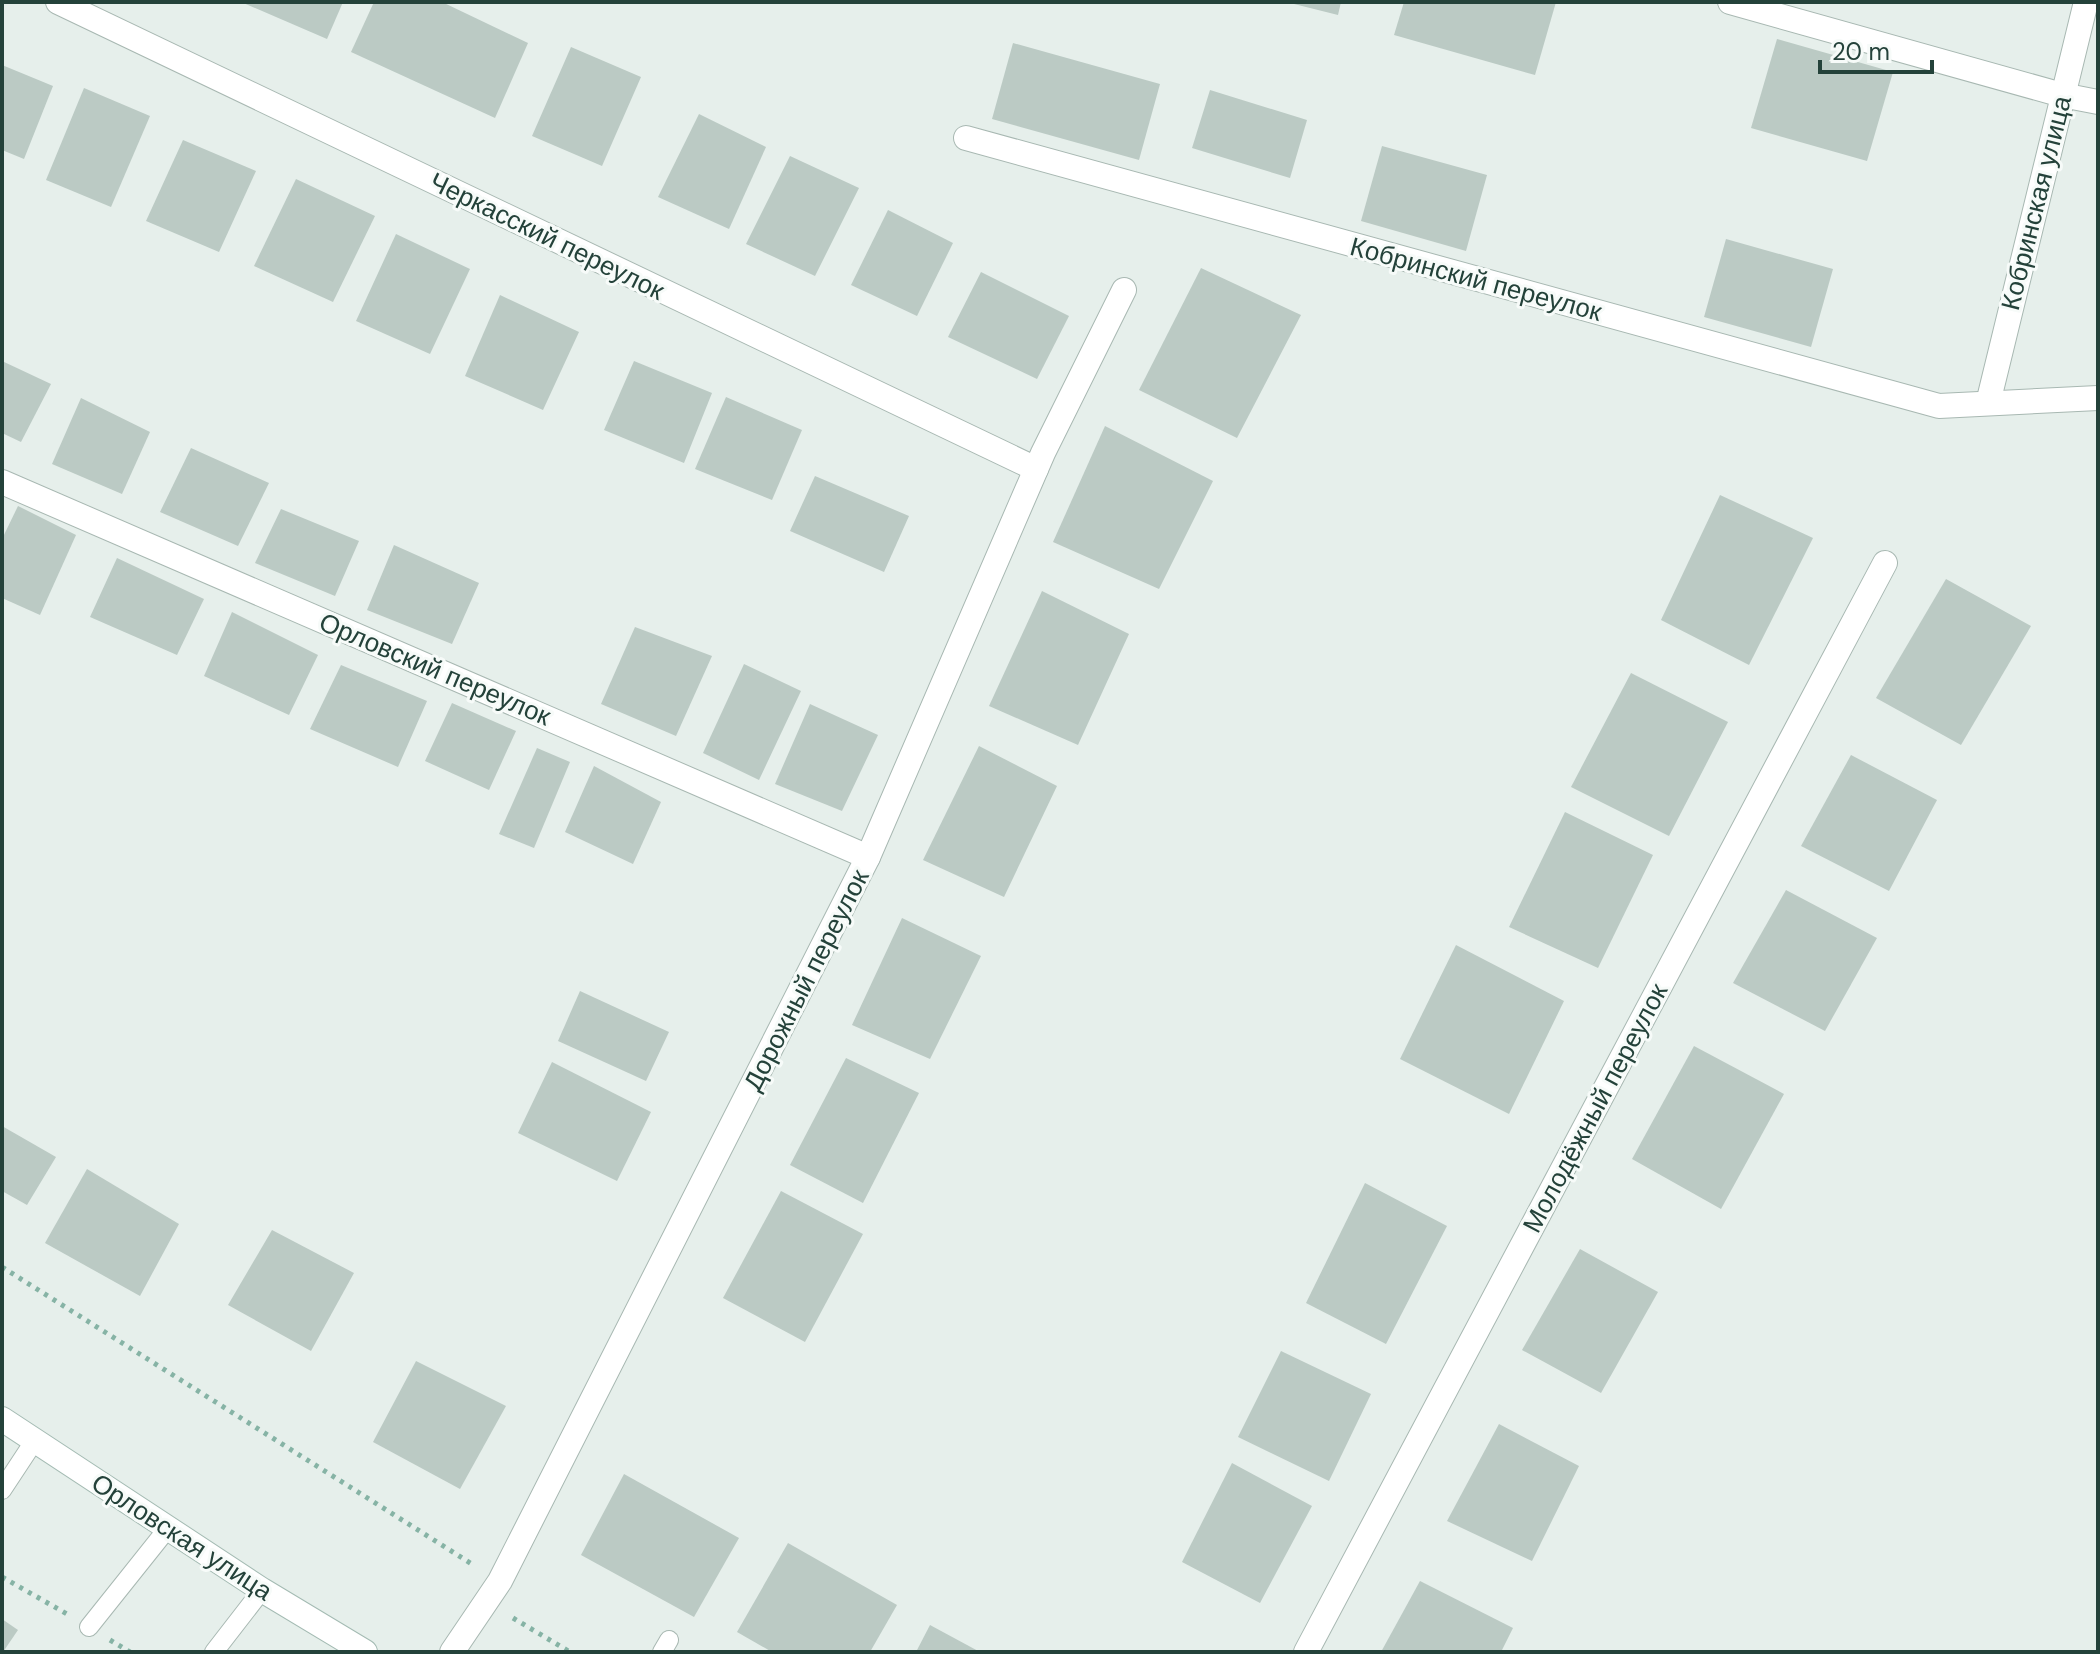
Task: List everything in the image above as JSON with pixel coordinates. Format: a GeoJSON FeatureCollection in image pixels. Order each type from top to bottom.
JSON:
{"type":"FeatureCollection","features":[{"type":"Feature","properties":{"kind":"street","name":"Черкасский переулок"},"geometry":{"type":"LineString","coordinates":[[58,2],[1036,469]]}},
{"type":"Feature","properties":{"kind":"street"},"geometry":{"type":"LineString","coordinates":[[1730,2],[2062,95],[2098,102]]}},
{"type":"Feature","properties":{"kind":"street","name":"Кобринская улица"},"geometry":{"type":"LineString","coordinates":[[1988,403],[2086,2]]}},
{"type":"Feature","properties":{"kind":"street","name":"Кобринский переулок"},"geometry":{"type":"LineString","coordinates":[[966,138],[1939,406],[2098,398]]}},
{"type":"Feature","properties":{"kind":"street","name":"Дорожный переулок"},"geometry":{"type":"LineString","coordinates":[[452,1652],[492,1591],[868,857],[1036,469],[1124,290]]}},
{"type":"Feature","properties":{"kind":"street","name":"Орловский переулок"},"geometry":{"type":"LineString","coordinates":[[2,482],[868,857]]}},
{"type":"Feature","properties":{"kind":"street","name":"Молодёжный переулок"},"geometry":{"type":"LineString","coordinates":[[1306,1652],[1885,563]]}},
{"type":"Feature","properties":{"kind":"street","name":"Орловская улица"},"geometry":{"type":"LineString","coordinates":[[2,1419],[262,1590],[362,1651]]}},
{"type":"Feature","properties":{"kind":"lane"},"geometry":{"type":"LineString","coordinates":[[2,1490],[35,1440]]}},
{"type":"Feature","properties":{"kind":"lane"},"geometry":{"type":"LineString","coordinates":[[89,1627],[168,1528]]}},
{"type":"Feature","properties":{"kind":"lane"},"geometry":{"type":"LineString","coordinates":[[214,1652],[262,1590]]}},
{"type":"Feature","properties":{"kind":"path"},"geometry":{"type":"LineString","coordinates":[[2,1267],[492,1591],[570,1652]]}},
{"type":"Feature","properties":{"kind":"building"},"geometry":{"type":"Polygon","coordinates":[[[241,2],[343,2],[327,39],[241,2]]]}},
{"type":"Feature","properties":{"kind":"building"},"geometry":{"type":"Polygon","coordinates":[[[374,2],[442,2],[528,43],[495,118],[351,52],[374,2]]]}},
{"type":"Feature","properties":{"kind":"building"},"geometry":{"type":"Polygon","coordinates":[[[1286,2],[1341,2],[1338,15],[1286,2]]]}},
{"type":"Feature","properties":{"kind":"building"},"geometry":{"type":"Polygon","coordinates":[[[1404,2],[1556,2],[1535,75],[1394,35],[1404,2]]]}},
{"type":"Feature","properties":{"kind":"building"},"geometry":{"type":"Polygon","coordinates":[[[1777,39],[1893,72],[1867,161],[1751,128],[1777,39]]]}},
{"type":"Feature","properties":{"kind":"building"},"geometry":{"type":"Polygon","coordinates":[[[1013,43],[1160,84],[1139,160],[992,119],[1013,43]]]}},
{"type":"Feature","properties":{"kind":"building"},"geometry":{"type":"Polygon","coordinates":[[[571,47],[641,77],[602,166],[532,136],[571,47]]]}},
{"type":"Feature","properties":{"kind":"building"},"geometry":{"type":"Polygon","coordinates":[[[2,65],[53,86],[24,159],[2,150],[2,65]]]}},
{"type":"Feature","properties":{"kind":"building"},"geometry":{"type":"Polygon","coordinates":[[[84,88],[150,116],[111,207],[46,180],[84,88]]]}},
{"type":"Feature","properties":{"kind":"building"},"geometry":{"type":"Polygon","coordinates":[[[1210,90],[1307,120],[1290,178],[1192,148],[1210,90]]]}},
{"type":"Feature","properties":{"kind":"building"},"geometry":{"type":"Polygon","coordinates":[[[699,114],[766,147],[729,229],[658,197],[699,114]]]}},
{"type":"Feature","properties":{"kind":"building"},"geometry":{"type":"Polygon","coordinates":[[[183,140],[256,171],[219,252],[146,221],[183,140]]]}},
{"type":"Feature","properties":{"kind":"building"},"geometry":{"type":"Polygon","coordinates":[[[1382,146],[1487,175],[1466,251],[1361,221],[1382,146]]]}},
{"type":"Feature","properties":{"kind":"building"},"geometry":{"type":"Polygon","coordinates":[[[790,156],[859,188],[815,276],[746,244],[790,156]]]}},
{"type":"Feature","properties":{"kind":"building"},"geometry":{"type":"Polygon","coordinates":[[[296,179],[375,216],[333,302],[254,266],[296,179]]]}},
{"type":"Feature","properties":{"kind":"building"},"geometry":{"type":"Polygon","coordinates":[[[888,210],[953,243],[917,316],[851,285],[888,210]]]}},
{"type":"Feature","properties":{"kind":"building"},"geometry":{"type":"Polygon","coordinates":[[[396,234],[470,269],[430,354],[356,321],[396,234]]]}},
{"type":"Feature","properties":{"kind":"building"},"geometry":{"type":"Polygon","coordinates":[[[1726,239],[1833,269],[1811,347],[1704,317],[1726,239]]]}},
{"type":"Feature","properties":{"kind":"building"},"geometry":{"type":"Polygon","coordinates":[[[1201,268],[1301,315],[1237,438],[1139,390],[1201,268]]]}},
{"type":"Feature","properties":{"kind":"building"},"geometry":{"type":"Polygon","coordinates":[[[981,272],[1069,316],[1037,379],[948,337],[981,272]]]}},
{"type":"Feature","properties":{"kind":"building"},"geometry":{"type":"Polygon","coordinates":[[[500,295],[579,332],[543,410],[465,376],[500,295]]]}},
{"type":"Feature","properties":{"kind":"building"},"geometry":{"type":"Polygon","coordinates":[[[2,361],[51,384],[21,442],[2,433],[2,361]]]}},
{"type":"Feature","properties":{"kind":"building"},"geometry":{"type":"Polygon","coordinates":[[[634,361],[712,393],[684,463],[604,430],[634,361]]]}},
{"type":"Feature","properties":{"kind":"building"},"geometry":{"type":"Polygon","coordinates":[[[726,397],[802,430],[772,500],[695,469],[726,397]]]}},
{"type":"Feature","properties":{"kind":"building"},"geometry":{"type":"Polygon","coordinates":[[[81,398],[150,432],[122,494],[52,464],[81,398]]]}},
{"type":"Feature","properties":{"kind":"building"},"geometry":{"type":"Polygon","coordinates":[[[1105,426],[1213,481],[1159,589],[1053,542],[1105,426]]]}},
{"type":"Feature","properties":{"kind":"building"},"geometry":{"type":"Polygon","coordinates":[[[191,448],[269,483],[238,546],[160,512],[191,448]]]}},
{"type":"Feature","properties":{"kind":"building"},"geometry":{"type":"Polygon","coordinates":[[[815,476],[909,516],[884,572],[790,531],[815,476]]]}},
{"type":"Feature","properties":{"kind":"building"},"geometry":{"type":"Polygon","coordinates":[[[1720,495],[1813,538],[1749,665],[1661,620],[1720,495]]]}},
{"type":"Feature","properties":{"kind":"building"},"geometry":{"type":"Polygon","coordinates":[[[18,506],[76,535],[40,615],[2,598],[2,539],[18,506]]]}},
{"type":"Feature","properties":{"kind":"building"},"geometry":{"type":"Polygon","coordinates":[[[281,509],[359,541],[335,596],[255,563],[281,509]]]}},
{"type":"Feature","properties":{"kind":"building"},"geometry":{"type":"Polygon","coordinates":[[[394,545],[479,583],[452,644],[367,610],[394,545]]]}},
{"type":"Feature","properties":{"kind":"building"},"geometry":{"type":"Polygon","coordinates":[[[117,558],[204,599],[177,655],[90,617],[117,558]]]}},
{"type":"Feature","properties":{"kind":"building"},"geometry":{"type":"Polygon","coordinates":[[[1946,579],[2031,626],[1961,745],[1876,698],[1946,579]]]}},
{"type":"Feature","properties":{"kind":"building"},"geometry":{"type":"Polygon","coordinates":[[[1042,591],[1129,634],[1078,745],[989,706],[1042,591]]]}},
{"type":"Feature","properties":{"kind":"building"},"geometry":{"type":"Polygon","coordinates":[[[232,612],[318,655],[289,715],[204,676],[232,612]]]}},
{"type":"Feature","properties":{"kind":"building"},"geometry":{"type":"Polygon","coordinates":[[[635,627],[712,656],[676,736],[601,704],[635,627]]]}},
{"type":"Feature","properties":{"kind":"building"},"geometry":{"type":"Polygon","coordinates":[[[744,664],[801,691],[759,780],[703,753],[744,664]]]}},
{"type":"Feature","properties":{"kind":"building"},"geometry":{"type":"Polygon","coordinates":[[[341,665],[427,701],[398,767],[310,729],[341,665]]]}},
{"type":"Feature","properties":{"kind":"building"},"geometry":{"type":"Polygon","coordinates":[[[1631,673],[1728,722],[1669,836],[1571,787],[1631,673]]]}},
{"type":"Feature","properties":{"kind":"building"},"geometry":{"type":"Polygon","coordinates":[[[452,703],[516,731],[489,790],[425,761],[452,703]]]}},
{"type":"Feature","properties":{"kind":"building"},"geometry":{"type":"Polygon","coordinates":[[[810,704],[878,735],[842,811],[775,784],[810,704]]]}},
{"type":"Feature","properties":{"kind":"building"},"geometry":{"type":"Polygon","coordinates":[[[979,746],[1057,786],[1004,897],[923,860],[979,746]]]}},
{"type":"Feature","properties":{"kind":"building"},"geometry":{"type":"Polygon","coordinates":[[[537,748],[570,762],[534,848],[499,834],[537,748]]]}},
{"type":"Feature","properties":{"kind":"building"},"geometry":{"type":"Polygon","coordinates":[[[1851,755],[1937,800],[1889,891],[1801,846],[1851,755]]]}},
{"type":"Feature","properties":{"kind":"building"},"geometry":{"type":"Polygon","coordinates":[[[594,766],[661,802],[633,864],[565,832],[594,766]]]}},
{"type":"Feature","properties":{"kind":"building"},"geometry":{"type":"Polygon","coordinates":[[[1565,812],[1653,855],[1598,968],[1509,927],[1565,812]]]}},
{"type":"Feature","properties":{"kind":"building"},"geometry":{"type":"Polygon","coordinates":[[[1786,890],[1877,938],[1825,1031],[1733,983],[1786,890]]]}},
{"type":"Feature","properties":{"kind":"building"},"geometry":{"type":"Polygon","coordinates":[[[902,918],[981,956],[930,1059],[852,1025],[902,918]]]}},
{"type":"Feature","properties":{"kind":"building"},"geometry":{"type":"Polygon","coordinates":[[[1456,945],[1564,1001],[1509,1114],[1400,1059],[1456,945]]]}},
{"type":"Feature","properties":{"kind":"building"},"geometry":{"type":"Polygon","coordinates":[[[580,991],[669,1032],[646,1081],[558,1041],[580,991]]]}},
{"type":"Feature","properties":{"kind":"building"},"geometry":{"type":"Polygon","coordinates":[[[1694,1046],[1784,1094],[1721,1209],[1632,1159],[1694,1046]]]}},
{"type":"Feature","properties":{"kind":"building"},"geometry":{"type":"Polygon","coordinates":[[[846,1058],[919,1093],[863,1203],[790,1165],[846,1058]]]}},
{"type":"Feature","properties":{"kind":"building"},"geometry":{"type":"Polygon","coordinates":[[[552,1062],[651,1112],[617,1181],[518,1133],[552,1062]]]}},
{"type":"Feature","properties":{"kind":"building"},"geometry":{"type":"Polygon","coordinates":[[[2,1126],[56,1157],[27,1205],[2,1191],[2,1126]]]}},
{"type":"Feature","properties":{"kind":"building"},"geometry":{"type":"Polygon","coordinates":[[[87,1169],[179,1224],[140,1296],[45,1243],[87,1169]]]}},
{"type":"Feature","properties":{"kind":"building"},"geometry":{"type":"Polygon","coordinates":[[[1365,1183],[1447,1226],[1386,1344],[1306,1303],[1365,1183]]]}},
{"type":"Feature","properties":{"kind":"building"},"geometry":{"type":"Polygon","coordinates":[[[781,1191],[863,1234],[805,1342],[723,1298],[781,1191]]]}},
{"type":"Feature","properties":{"kind":"building"},"geometry":{"type":"Polygon","coordinates":[[[272,1230],[354,1273],[311,1351],[228,1305],[272,1230]]]}},
{"type":"Feature","properties":{"kind":"building"},"geometry":{"type":"Polygon","coordinates":[[[1580,1249],[1658,1292],[1601,1393],[1522,1350],[1580,1249]]]}},
{"type":"Feature","properties":{"kind":"building"},"geometry":{"type":"Polygon","coordinates":[[[1281,1351],[1371,1394],[1329,1481],[1238,1437],[1281,1351]]]}},
{"type":"Feature","properties":{"kind":"building"},"geometry":{"type":"Polygon","coordinates":[[[416,1361],[506,1406],[460,1489],[373,1442],[416,1361]]]}},
{"type":"Feature","properties":{"kind":"building"},"geometry":{"type":"Polygon","coordinates":[[[1499,1424],[1579,1466],[1532,1561],[1447,1521],[1499,1424]]]}},
{"type":"Feature","properties":{"kind":"building"},"geometry":{"type":"Polygon","coordinates":[[[1232,1463],[1312,1506],[1260,1603],[1182,1562],[1232,1463]]]}},
{"type":"Feature","properties":{"kind":"building"},"geometry":{"type":"Polygon","coordinates":[[[624,1474],[739,1538],[694,1617],[581,1555],[624,1474]]]}},
{"type":"Feature","properties":{"kind":"building"},"geometry":{"type":"Polygon","coordinates":[[[788,1543],[897,1605],[870,1652],[772,1652],[737,1632],[788,1543]]]}},
{"type":"Feature","properties":{"kind":"building"},"geometry":{"type":"Polygon","coordinates":[[[1420,1581],[1513,1628],[1501,1652],[1381,1652],[1420,1581]]]}},
{"type":"Feature","properties":{"kind":"building"},"geometry":{"type":"Polygon","coordinates":[[[2,1619],[18,1630],[3,1652],[2,1652],[2,1619]]]}},
{"type":"Feature","properties":{"kind":"building"},"geometry":{"type":"Polygon","coordinates":[[[930,1625],[980,1652],[916,1652],[930,1625]]]}}]}
